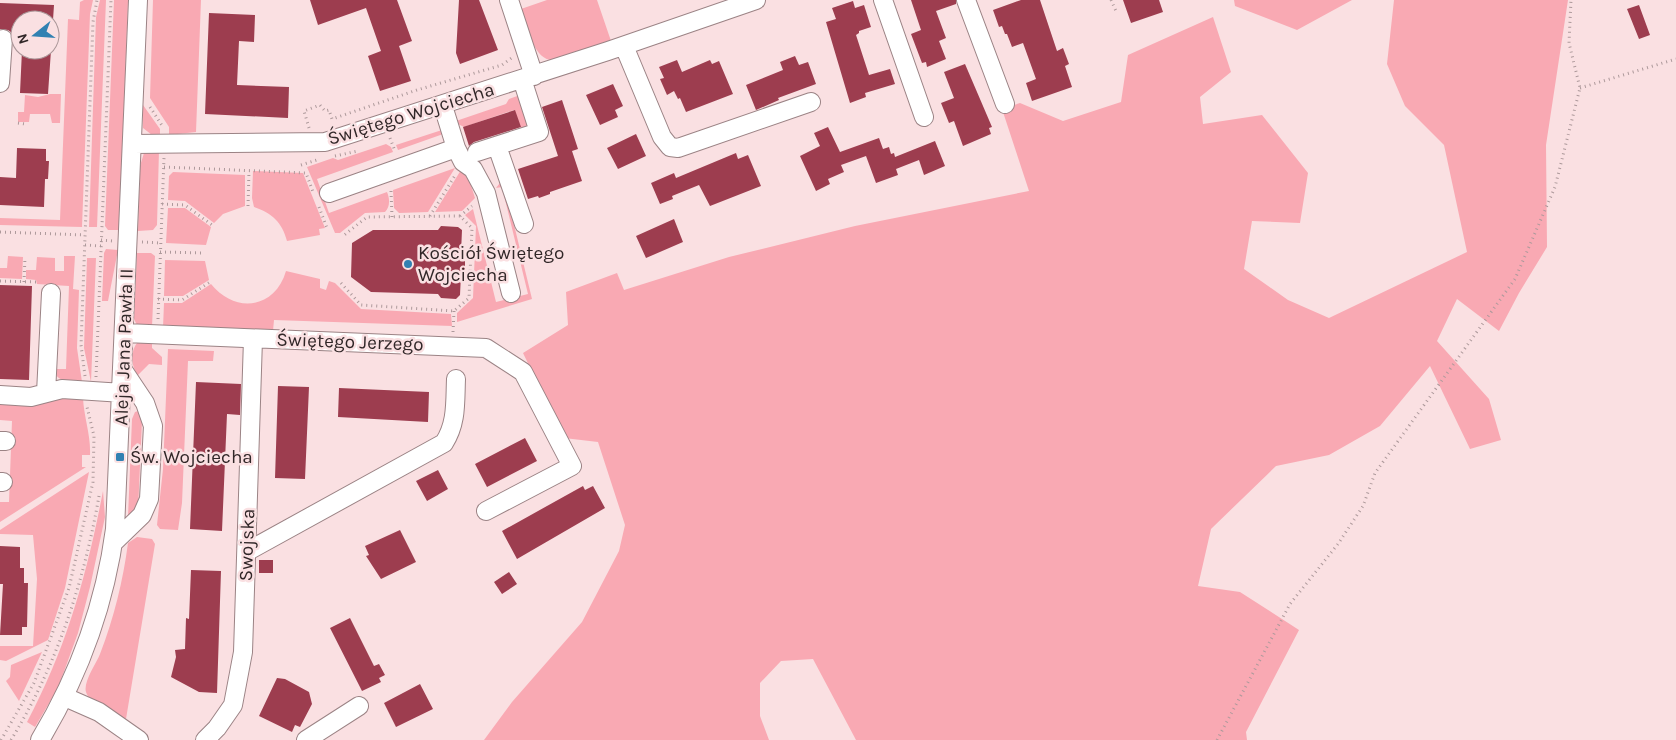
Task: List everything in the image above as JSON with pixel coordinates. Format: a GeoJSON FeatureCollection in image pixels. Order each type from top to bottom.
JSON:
{"type":"FeatureCollection","features":[{"type":"Feature","properties":{"kind":"street","name":"Aleja Jana Pawła II"},"geometry":{"type":"LineString","coordinates":[[40,740],[66,697],[88,642],[100,605],[113,543],[123,393],[138,0]]}},
{"type":"Feature","properties":{"kind":"street"},"geometry":{"type":"LineString","coordinates":[[320,196],[497,146],[538,132],[528,77],[509,0]]}},
{"type":"Feature","properties":{"kind":"street","name":"Świętego Wojciecha"},"geometry":{"type":"LineString","coordinates":[[133,144],[313,143],[350,136],[624,46],[756,0]]}},
{"type":"Feature","properties":{"kind":"street"},"geometry":{"type":"LineString","coordinates":[[882,0],[924,117]]}},
{"type":"Feature","properties":{"kind":"street"},"geometry":{"type":"LineString","coordinates":[[966,0],[1005,104]]}},
{"type":"Feature","properties":{"kind":"street"},"geometry":{"type":"LineString","coordinates":[[0,83],[4,39]]}},
{"type":"Feature","properties":{"kind":"street"},"geometry":{"type":"LineString","coordinates":[[624,46],[662,137],[670,147],[678,148],[811,102]]}},
{"type":"Feature","properties":{"kind":"street"},"geometry":{"type":"LineString","coordinates":[[443,106],[486,193],[511,293]]}},
{"type":"Feature","properties":{"kind":"street"},"geometry":{"type":"LineString","coordinates":[[497,146],[524,224]]}},
{"type":"Feature","properties":{"kind":"street"},"geometry":{"type":"LineString","coordinates":[[46,393],[51,293]]}},
{"type":"Feature","properties":{"kind":"street","name":"Świętego Jerzego"},"geometry":{"type":"LineString","coordinates":[[125,333],[253,340],[486,348],[523,372],[572,466],[486,511]]}},
{"type":"Feature","properties":{"kind":"street","name":"Swojska"},"geometry":{"type":"LineString","coordinates":[[205,740],[217,728],[233,705],[243,652],[248,552],[253,340]]}},
{"type":"Feature","properties":{"kind":"street"},"geometry":{"type":"LineString","coordinates":[[113,543],[142,515],[149,499],[153,426],[145,403],[123,370]]}},
{"type":"Feature","properties":{"kind":"street"},"geometry":{"type":"LineString","coordinates":[[248,552],[435,450],[444,443],[451,432],[455,418],[456,379]]}},
{"type":"Feature","properties":{"kind":"street"},"geometry":{"type":"LineString","coordinates":[[0,395],[31,397],[62,389],[123,393]]}},
{"type":"Feature","properties":{"kind":"street"},"geometry":{"type":"LineString","coordinates":[[66,697],[99,712],[139,740]]}},
{"type":"Feature","properties":{"kind":"street"},"geometry":{"type":"LineString","coordinates":[[306,740],[359,706]]}},
{"type":"Feature","properties":{"kind":"path"},"geometry":{"type":"LineString","coordinates":[[1111,0],[1116,11]]}},
{"type":"Feature","properties":{"kind":"path"},"geometry":{"type":"LineString","coordinates":[[1217,740],[1290,604],[1338,544],[1363,506],[1375,473],[1515,279],[1555,187],[1580,88],[1570,43],[1571,0]]}},
{"type":"Feature","properties":{"kind":"path"},"geometry":{"type":"LineString","coordinates":[[313,143],[304,111],[320,105],[325,111],[329,110],[332,119],[417,90],[502,65],[513,57],[510,48]]}},
{"type":"Feature","properties":{"kind":"path"},"geometry":{"type":"LineString","coordinates":[[1580,88],[1676,59]]}},
{"type":"Feature","properties":{"kind":"path"},"geometry":{"type":"LineString","coordinates":[[145,99],[165,129],[157,335]]}},
{"type":"Feature","properties":{"kind":"path"},"geometry":{"type":"LineString","coordinates":[[18,123],[24,124]]}},
{"type":"Feature","properties":{"kind":"path"},"geometry":{"type":"LineString","coordinates":[[430,216],[466,154]]}},
{"type":"Feature","properties":{"kind":"path"},"geometry":{"type":"LineString","coordinates":[[164,168],[306,173],[320,196],[327,228]]}},
{"type":"Feature","properties":{"kind":"path"},"geometry":{"type":"LineString","coordinates":[[248,206],[249,171]]}},
{"type":"Feature","properties":{"kind":"path"},"geometry":{"type":"LineString","coordinates":[[391,191],[392,217]]}},
{"type":"Feature","properties":{"kind":"path"},"geometry":{"type":"LineString","coordinates":[[162,204],[186,205],[212,225]]}},
{"type":"Feature","properties":{"kind":"path"},"geometry":{"type":"LineString","coordinates":[[343,236],[367,217],[460,216],[472,206]]}},
{"type":"Feature","properties":{"kind":"path"},"geometry":{"type":"LineString","coordinates":[[340,283],[361,305],[454,310],[469,298],[472,228],[460,216]]}},
{"type":"Feature","properties":{"kind":"path"},"geometry":{"type":"LineString","coordinates":[[0,232],[85,236]]}},
{"type":"Feature","properties":{"kind":"path"},"geometry":{"type":"LineString","coordinates":[[85,245],[101,246]]}},
{"type":"Feature","properties":{"kind":"path"},"geometry":{"type":"LineString","coordinates":[[160,252],[206,253]]}},
{"type":"Feature","properties":{"kind":"path"},"geometry":{"type":"LineString","coordinates":[[24,282],[25,257]]}},
{"type":"Feature","properties":{"kind":"path"},"geometry":{"type":"LineString","coordinates":[[0,281],[36,282],[35,292],[51,293]]}},
{"type":"Feature","properties":{"kind":"path"},"geometry":{"type":"LineString","coordinates":[[158,299],[182,300],[210,282]]}},
{"type":"Feature","properties":{"kind":"path"},"geometry":{"type":"LineString","coordinates":[[452,346],[454,310]]}},
{"type":"Feature","properties":{"kind":"shaded area"},"geometry":{"type":"Polygon","coordinates":[[[93,0],[90,14],[82,227],[0,225],[0,218],[60,220],[68,19],[79,20],[80,2],[93,0]]]}},
{"type":"Feature","properties":{"kind":"shaded area"},"geometry":{"type":"Polygon","coordinates":[[[100,0],[106,0],[97,227],[89,227],[96,17],[100,0]]]}},
{"type":"Feature","properties":{"kind":"shaded area"},"geometry":{"type":"Polygon","coordinates":[[[114,0],[128,0],[128,2],[119,230],[108,230],[105,226],[114,0]]]}},
{"type":"Feature","properties":{"kind":"shaded area"},"geometry":{"type":"Polygon","coordinates":[[[153,0],[201,0],[196,132],[169,135],[169,127],[150,98],[153,0]]]}},
{"type":"Feature","properties":{"kind":"shaded area"},"geometry":{"type":"Polygon","coordinates":[[[547,0],[597,0],[611,41],[550,60],[544,57],[534,46],[521,9],[547,0]]]}},
{"type":"Feature","properties":{"kind":"shaded area"},"geometry":{"type":"Polygon","coordinates":[[[1234,0],[1352,0],[1297,30],[1235,6],[1234,0]]]}},
{"type":"Feature","properties":{"kind":"shaded area"},"geometry":{"type":"Polygon","coordinates":[[[1394,0],[1568,0],[1546,145],[1547,247],[1499,331],[1457,299],[1437,341],[1489,399],[1501,440],[1470,449],[1430,366],[1380,426],[1329,455],[1276,466],[1211,529],[1198,586],[1240,592],[1299,630],[1246,732],[1247,740],[856,740],[813,659],[781,661],[760,683],[760,716],[769,740],[484,740],[512,702],[582,622],[619,551],[625,525],[598,442],[564,438],[523,353],[568,325],[566,292],[617,273],[624,290],[729,257],[855,226],[1029,191],[1002,109],[1020,103],[1063,121],[1121,102],[1128,55],[1213,17],[1231,72],[1200,97],[1203,124],[1262,115],[1308,173],[1300,223],[1252,221],[1244,269],[1288,300],[1329,318],[1467,252],[1444,145],[1405,106],[1387,64],[1394,0]]]}},
{"type":"Feature","properties":{"kind":"shaded area"},"geometry":{"type":"Polygon","coordinates":[[[61,94],[60,123],[52,123],[50,114],[30,114],[29,122],[18,122],[18,112],[24,112],[25,95],[38,97],[61,94]]]}},
{"type":"Feature","properties":{"kind":"shaded area"},"geometry":{"type":"Polygon","coordinates":[[[520,95],[532,126],[521,129],[514,110],[464,127],[456,121],[506,104],[509,99],[520,95]]]}},
{"type":"Feature","properties":{"kind":"shaded area"},"geometry":{"type":"Polygon","coordinates":[[[143,105],[160,129],[160,136],[152,135],[143,128],[143,105]]]}},
{"type":"Feature","properties":{"kind":"shaded area"},"geometry":{"type":"Polygon","coordinates":[[[445,129],[446,133],[398,150],[396,145],[445,129]]]}},
{"type":"Feature","properties":{"kind":"shaded area"},"geometry":{"type":"Polygon","coordinates":[[[386,144],[391,147],[393,152],[317,179],[329,213],[387,192],[388,195],[389,205],[385,212],[365,213],[340,233],[335,233],[307,167],[333,158],[338,160],[386,144]]]}},
{"type":"Feature","properties":{"kind":"shaded area"},"geometry":{"type":"Polygon","coordinates":[[[159,150],[157,225],[153,230],[138,231],[140,166],[144,153],[159,150]]]}},
{"type":"Feature","properties":{"kind":"shaded area"},"geometry":{"type":"Polygon","coordinates":[[[455,168],[428,212],[399,213],[394,208],[393,190],[455,168]]]}},
{"type":"Feature","properties":{"kind":"shaded area"},"geometry":{"type":"Polygon","coordinates":[[[461,170],[467,173],[475,198],[462,211],[435,212],[461,170]]]}},
{"type":"Feature","properties":{"kind":"shaded area"},"geometry":{"type":"Polygon","coordinates":[[[253,171],[303,173],[325,228],[319,229],[320,235],[287,241],[279,223],[271,215],[254,207],[252,198],[253,171]]]}},
{"type":"Feature","properties":{"kind":"shaded area"},"geometry":{"type":"Polygon","coordinates":[[[173,172],[245,175],[245,206],[223,214],[214,223],[185,201],[168,200],[169,176],[173,172]]]}},
{"type":"Feature","properties":{"kind":"shaded area"},"geometry":{"type":"Polygon","coordinates":[[[503,179],[532,299],[457,322],[457,313],[473,298],[476,226],[465,215],[473,209],[496,302],[528,294],[502,187],[496,188],[503,179]]]}},
{"type":"Feature","properties":{"kind":"shaded area"},"geometry":{"type":"Polygon","coordinates":[[[168,208],[185,208],[211,227],[206,245],[166,243],[168,208]]]}},
{"type":"Feature","properties":{"kind":"shaded area"},"geometry":{"type":"Polygon","coordinates":[[[106,249],[118,250],[108,301],[102,301],[104,253],[106,249]]]}},
{"type":"Feature","properties":{"kind":"shaded area"},"geometry":{"type":"Polygon","coordinates":[[[137,253],[151,253],[155,256],[152,327],[137,325],[134,319],[137,253]]]}},
{"type":"Feature","properties":{"kind":"shaded area"},"geometry":{"type":"Polygon","coordinates":[[[8,256],[23,257],[22,279],[0,278],[0,268],[7,268],[8,256]]]}},
{"type":"Feature","properties":{"kind":"shaded area"},"geometry":{"type":"Polygon","coordinates":[[[64,256],[75,256],[73,289],[79,290],[77,348],[82,382],[61,379],[55,374],[54,369],[66,369],[69,286],[37,284],[36,280],[26,279],[26,270],[36,270],[37,257],[55,258],[55,271],[64,271],[64,256]]]}},
{"type":"Feature","properties":{"kind":"shaded area"},"geometry":{"type":"Polygon","coordinates":[[[87,258],[96,258],[91,382],[84,348],[87,258]]]}},
{"type":"Feature","properties":{"kind":"shaded area"},"geometry":{"type":"Polygon","coordinates":[[[165,260],[205,261],[209,280],[183,296],[164,296],[165,260]]]}},
{"type":"Feature","properties":{"kind":"shaded area"},"geometry":{"type":"Polygon","coordinates":[[[286,271],[320,279],[320,288],[326,290],[329,281],[335,283],[361,309],[451,314],[452,326],[274,320],[273,331],[163,328],[164,303],[182,303],[211,284],[221,294],[231,300],[253,303],[264,300],[273,293],[281,284],[286,271]]]}},
{"type":"Feature","properties":{"kind":"shaded area"},"geometry":{"type":"Polygon","coordinates":[[[152,341],[152,348],[162,357],[162,365],[149,364],[138,375],[133,363],[135,345],[138,342],[152,341]]]}},
{"type":"Feature","properties":{"kind":"shaded area"},"geometry":{"type":"Polygon","coordinates":[[[168,349],[214,351],[213,361],[188,361],[182,503],[178,530],[160,529],[157,525],[163,469],[168,349]]]}},
{"type":"Feature","properties":{"kind":"shaded area"},"geometry":{"type":"Polygon","coordinates":[[[64,397],[83,398],[90,448],[90,455],[82,455],[82,467],[86,467],[0,522],[0,502],[9,502],[12,421],[0,420],[0,402],[64,397]]]}},
{"type":"Feature","properties":{"kind":"shaded area"},"geometry":{"type":"Polygon","coordinates":[[[138,411],[142,421],[138,510],[128,517],[132,419],[135,412],[138,411]]]}},
{"type":"Feature","properties":{"kind":"shaded area"},"geometry":{"type":"Polygon","coordinates":[[[89,472],[65,588],[48,640],[6,661],[0,660],[0,646],[33,646],[37,579],[33,535],[0,534],[0,530],[89,472]]]}},
{"type":"Feature","properties":{"kind":"shaded area"},"geometry":{"type":"Polygon","coordinates":[[[103,491],[105,517],[78,633],[58,688],[35,727],[27,722],[54,666],[74,610],[90,552],[103,491]]]}},
{"type":"Feature","properties":{"kind":"shaded area"},"geometry":{"type":"Polygon","coordinates":[[[137,537],[152,539],[155,544],[126,719],[92,701],[86,692],[86,683],[100,654],[114,613],[128,543],[137,537]]]}},
{"type":"Feature","properties":{"kind":"shaded area"},"geometry":{"type":"Polygon","coordinates":[[[42,652],[19,701],[6,681],[10,677],[11,665],[42,652]]]}},
{"type":"Feature","properties":{"kind":"building"},"geometry":{"type":"Polygon","coordinates":[[[310,0],[397,0],[412,41],[399,46],[411,81],[380,91],[368,56],[381,51],[366,8],[318,25],[310,0]]]}},
{"type":"Feature","properties":{"kind":"building"},"geometry":{"type":"Polygon","coordinates":[[[459,0],[479,0],[498,50],[460,64],[456,53],[459,0]]]}},
{"type":"Feature","properties":{"kind":"building"},"geometry":{"type":"Polygon","coordinates":[[[911,0],[956,0],[956,4],[936,11],[946,38],[939,41],[946,59],[927,67],[926,62],[922,63],[911,34],[921,30],[911,0]]]}},
{"type":"Feature","properties":{"kind":"building"},"geometry":{"type":"Polygon","coordinates":[[[1021,0],[1040,0],[1057,51],[1063,48],[1069,64],[1065,66],[1072,87],[1032,101],[1026,83],[1036,79],[1023,43],[1012,47],[1002,26],[999,27],[993,10],[1021,0]]]}},
{"type":"Feature","properties":{"kind":"building"},"geometry":{"type":"Polygon","coordinates":[[[1123,0],[1159,0],[1163,12],[1131,23],[1123,0]]]}},
{"type":"Feature","properties":{"kind":"building"},"geometry":{"type":"Polygon","coordinates":[[[853,1],[855,8],[864,5],[871,27],[859,31],[856,35],[869,75],[890,69],[895,84],[865,93],[866,97],[850,103],[826,22],[836,19],[832,8],[853,1]]]}},
{"type":"Feature","properties":{"kind":"building"},"geometry":{"type":"Polygon","coordinates":[[[0,3],[54,5],[54,10],[10,10],[10,32],[0,29],[0,3]]]}},
{"type":"Feature","properties":{"kind":"building"},"geometry":{"type":"Polygon","coordinates":[[[1639,5],[1650,35],[1639,39],[1627,9],[1639,5]]]}},
{"type":"Feature","properties":{"kind":"building"},"geometry":{"type":"Polygon","coordinates":[[[209,13],[255,15],[254,42],[239,41],[237,85],[289,87],[288,118],[205,114],[209,13]]]}},
{"type":"Feature","properties":{"kind":"building"},"geometry":{"type":"Polygon","coordinates":[[[795,56],[799,65],[808,62],[816,84],[778,98],[779,100],[756,110],[746,85],[783,70],[780,62],[795,56]]]}},
{"type":"Feature","properties":{"kind":"building"},"geometry":{"type":"Polygon","coordinates":[[[22,60],[50,60],[48,94],[20,93],[22,60]]]}},
{"type":"Feature","properties":{"kind":"building"},"geometry":{"type":"Polygon","coordinates":[[[677,60],[682,72],[710,60],[712,64],[719,61],[733,94],[686,112],[680,98],[678,99],[674,91],[667,95],[660,79],[664,78],[659,67],[677,60]]]}},
{"type":"Feature","properties":{"kind":"building"},"geometry":{"type":"Polygon","coordinates":[[[965,64],[992,127],[989,128],[991,134],[963,146],[954,121],[949,123],[941,103],[954,98],[944,72],[965,64]]]}},
{"type":"Feature","properties":{"kind":"building"},"geometry":{"type":"Polygon","coordinates":[[[613,84],[623,106],[615,110],[618,117],[600,125],[586,95],[613,84]]]}},
{"type":"Feature","properties":{"kind":"building"},"geometry":{"type":"Polygon","coordinates":[[[562,100],[578,149],[572,151],[582,181],[550,192],[550,194],[539,198],[538,196],[528,199],[518,169],[558,156],[542,107],[562,100]]]}},
{"type":"Feature","properties":{"kind":"building"},"geometry":{"type":"Polygon","coordinates":[[[515,110],[521,127],[474,142],[469,146],[463,127],[515,110]]]}},
{"type":"Feature","properties":{"kind":"building"},"geometry":{"type":"Polygon","coordinates":[[[828,127],[840,152],[879,138],[883,149],[889,147],[891,154],[894,153],[895,157],[935,141],[945,166],[924,175],[919,160],[896,169],[898,175],[876,183],[866,156],[841,165],[844,172],[828,179],[830,184],[816,191],[800,156],[820,146],[814,133],[828,127]]]}},
{"type":"Feature","properties":{"kind":"building"},"geometry":{"type":"Polygon","coordinates":[[[636,134],[646,156],[618,169],[607,148],[636,134]]]}},
{"type":"Feature","properties":{"kind":"building"},"geometry":{"type":"Polygon","coordinates":[[[17,148],[46,149],[46,161],[49,161],[48,179],[45,179],[44,207],[0,205],[0,177],[16,178],[17,148]]]}},
{"type":"Feature","properties":{"kind":"building"},"geometry":{"type":"Polygon","coordinates":[[[736,153],[738,159],[748,155],[761,186],[710,206],[699,185],[672,196],[673,199],[660,204],[651,183],[674,173],[676,178],[736,153]]]}},
{"type":"Feature","properties":{"kind":"building"},"geometry":{"type":"Polygon","coordinates":[[[674,219],[683,242],[646,258],[636,236],[674,219]]]}},
{"type":"Feature","properties":{"kind":"building","name":"Kościół Świętego Wojciecha"},"geometry":{"type":"Polygon","coordinates":[[[441,226],[458,227],[462,230],[461,253],[465,253],[465,274],[461,274],[460,295],[456,299],[441,298],[438,294],[371,292],[351,277],[352,243],[373,230],[438,230],[441,226]]]}},
{"type":"Feature","properties":{"kind":"building"},"geometry":{"type":"Polygon","coordinates":[[[0,285],[32,286],[29,380],[0,379],[0,285]]]}},
{"type":"Feature","properties":{"kind":"building"},"geometry":{"type":"Polygon","coordinates":[[[196,382],[241,384],[240,415],[227,414],[222,531],[190,529],[196,382]]]}},
{"type":"Feature","properties":{"kind":"building"},"geometry":{"type":"Polygon","coordinates":[[[278,386],[309,387],[305,479],[275,478],[278,386]]]}},
{"type":"Feature","properties":{"kind":"building"},"geometry":{"type":"Polygon","coordinates":[[[339,388],[429,392],[428,422],[338,417],[339,388]]]}},
{"type":"Feature","properties":{"kind":"building"},"geometry":{"type":"Polygon","coordinates":[[[525,438],[537,461],[487,487],[475,464],[525,438]]]}},
{"type":"Feature","properties":{"kind":"building"},"geometry":{"type":"Polygon","coordinates":[[[438,470],[448,489],[427,501],[416,481],[438,470]]]}},
{"type":"Feature","properties":{"kind":"building"},"geometry":{"type":"Polygon","coordinates":[[[583,486],[585,490],[593,486],[605,508],[517,559],[502,531],[583,486]]]}},
{"type":"Feature","properties":{"kind":"building"},"geometry":{"type":"Polygon","coordinates":[[[400,530],[416,562],[381,579],[366,556],[369,555],[365,546],[400,530]]]}},
{"type":"Feature","properties":{"kind":"building"},"geometry":{"type":"Polygon","coordinates":[[[0,546],[20,547],[20,568],[24,568],[24,583],[28,583],[27,627],[22,627],[22,635],[0,635],[3,584],[0,584],[0,546]]]}},
{"type":"Feature","properties":{"kind":"building"},"geometry":{"type":"Polygon","coordinates":[[[259,560],[273,560],[273,573],[259,573],[259,560]]]}},
{"type":"Feature","properties":{"kind":"building"},"geometry":{"type":"Polygon","coordinates":[[[191,570],[221,571],[217,693],[199,692],[171,677],[176,657],[175,650],[185,649],[186,618],[189,619],[191,570]]]}},
{"type":"Feature","properties":{"kind":"building"},"geometry":{"type":"Polygon","coordinates":[[[509,572],[517,584],[502,594],[494,582],[509,572]]]}},
{"type":"Feature","properties":{"kind":"building"},"geometry":{"type":"Polygon","coordinates":[[[350,618],[374,666],[379,664],[385,675],[379,678],[381,682],[362,691],[330,628],[350,618]]]}},
{"type":"Feature","properties":{"kind":"building"},"geometry":{"type":"Polygon","coordinates":[[[277,678],[285,679],[309,692],[312,704],[300,727],[295,725],[292,732],[259,716],[277,678]]]}},
{"type":"Feature","properties":{"kind":"building"},"geometry":{"type":"Polygon","coordinates":[[[420,684],[433,709],[396,727],[384,703],[420,684]]]}},
{"type":"Feature","properties":{"kind":"place","name":"Kościół Świętego Wojciecha"},"geometry":{"type":"Point","coordinates":[408,264]}},
{"type":"Feature","properties":{"kind":"place","name":"Św. Wojciecha"},"geometry":{"type":"Point","coordinates":[120,457]}}]}
